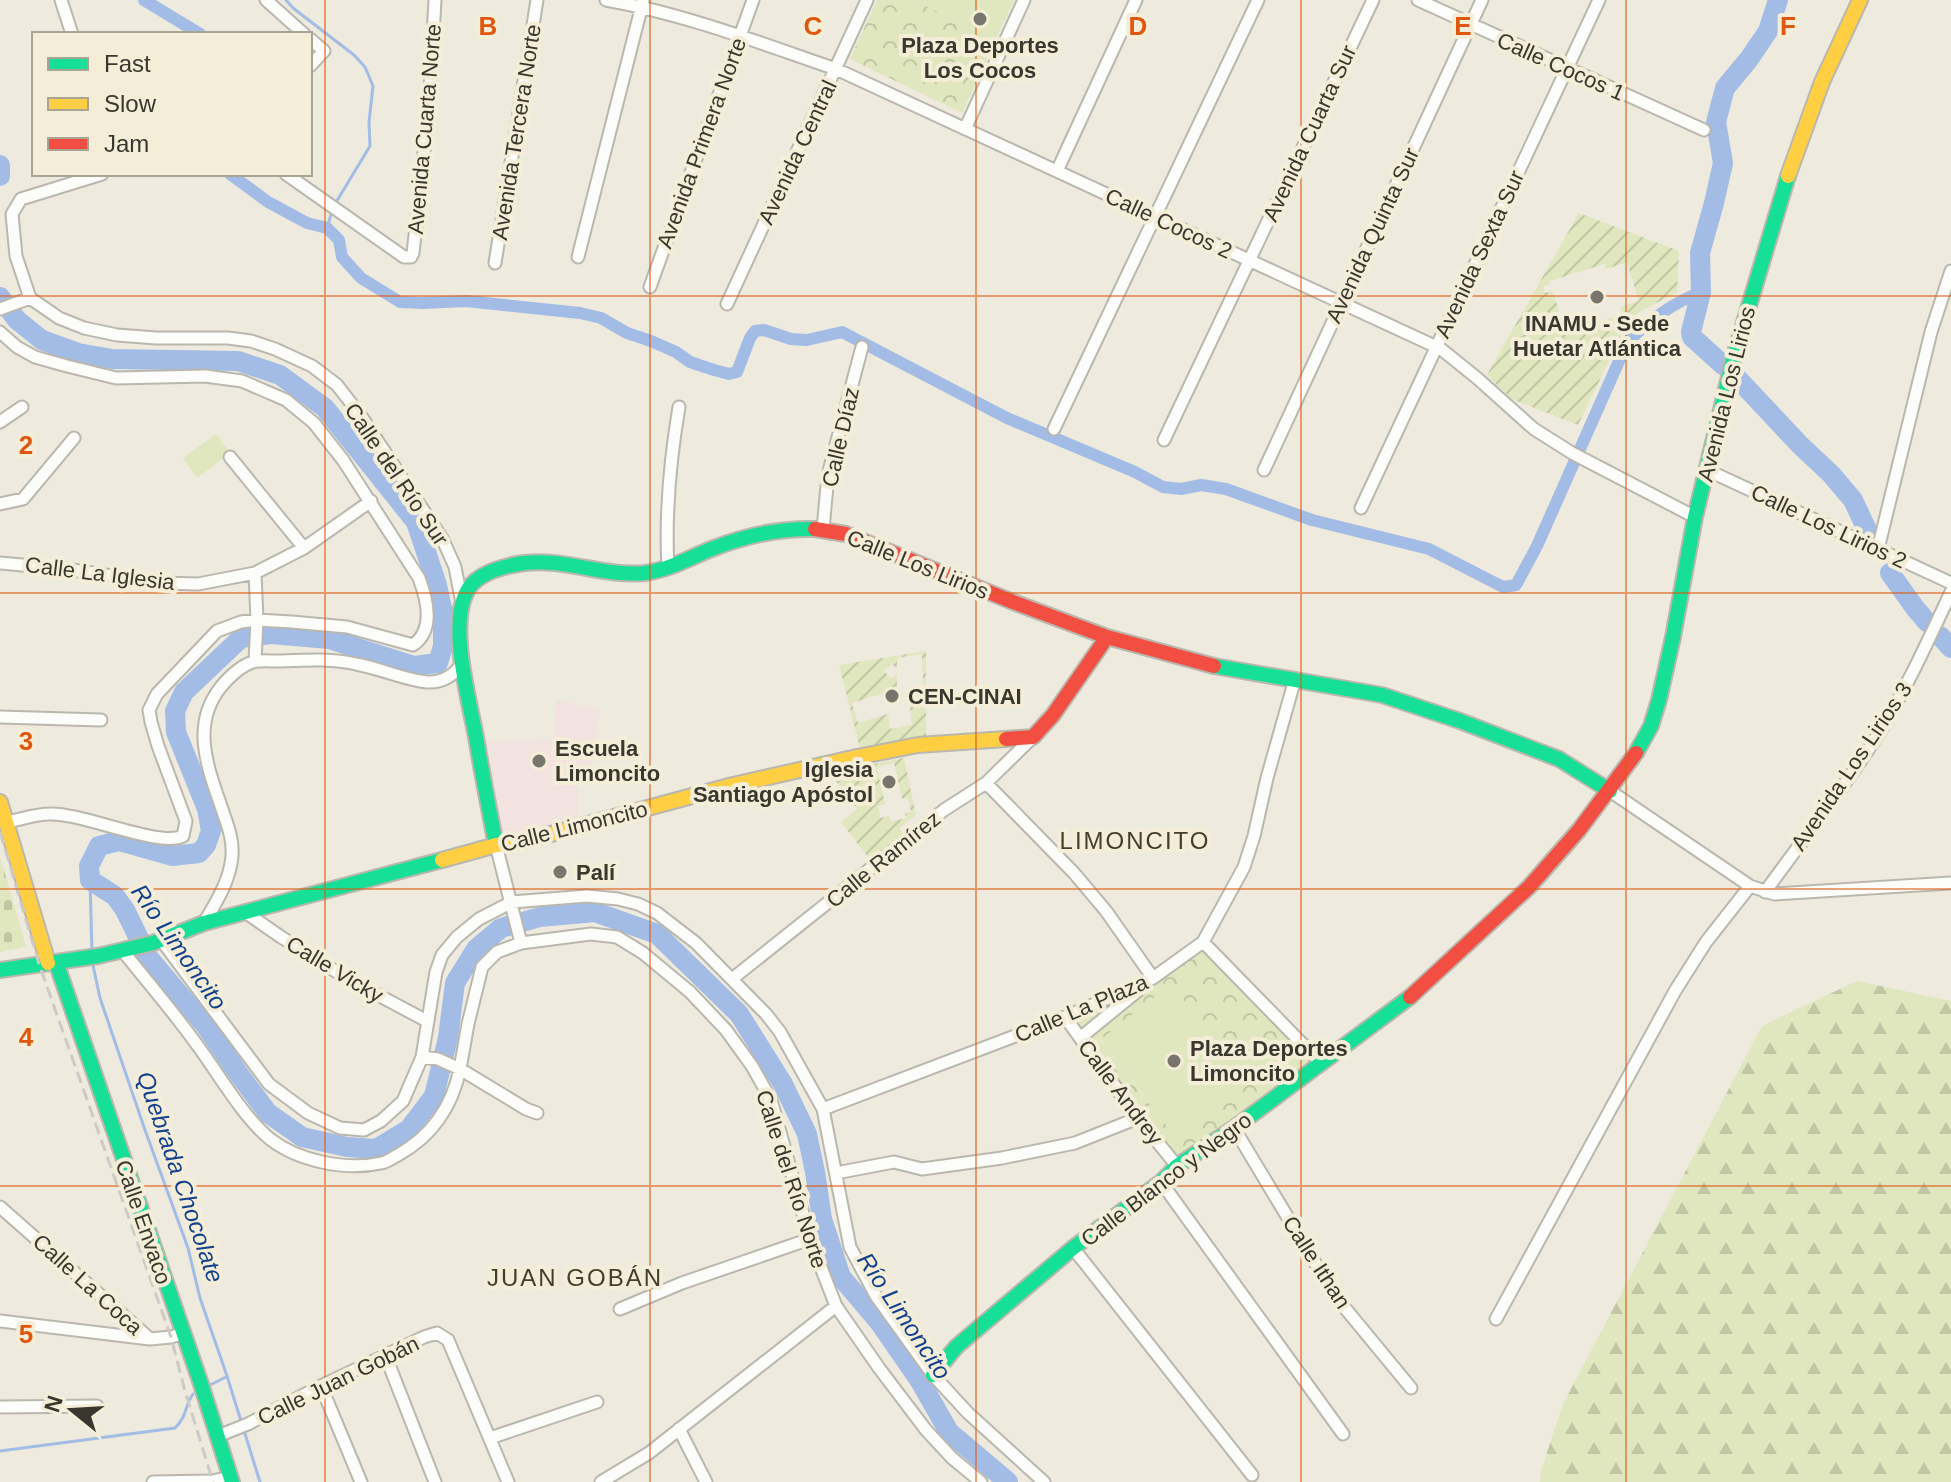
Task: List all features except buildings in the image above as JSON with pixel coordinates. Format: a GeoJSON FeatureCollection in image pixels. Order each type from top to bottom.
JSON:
{"type":"FeatureCollection","features":[{"type":"Feature","properties":{"kind":"street"},"geometry":{"type":"LineString","coordinates":[[61,0],[71,32]]}},
{"type":"Feature","properties":{"kind":"street"},"geometry":{"type":"LineString","coordinates":[[266,0],[302,32]]}},
{"type":"Feature","properties":{"kind":"street"},"geometry":{"type":"LineString","coordinates":[[277,11],[286,0]]}},
{"type":"Feature","properties":{"kind":"street","name":"Avenida Cuarta Norte"},"geometry":{"type":"LineString","coordinates":[[289,176],[404,257],[411,257],[429,107],[435,0]]}},
{"type":"Feature","properties":{"kind":"street","name":"Avenida Tercera Norte"},"geometry":{"type":"LineString","coordinates":[[495,263],[537,0]]}},
{"type":"Feature","properties":{"kind":"street","name":"Calle Cocos 2"},"geometry":{"type":"LineString","coordinates":[[606,0],[642,3],[836,69],[1441,349],[1534,429],[1572,453],[1695,517]]}},
{"type":"Feature","properties":{"kind":"street","name":"Avenida Primera Norte"},"geometry":{"type":"LineString","coordinates":[[650,287],[753,0]]}},
{"type":"Feature","properties":{"kind":"street","name":"Avenida Central"},"geometry":{"type":"LineString","coordinates":[[727,304],[867,0]]}},
{"type":"Feature","properties":{"kind":"street"},"geometry":{"type":"LineString","coordinates":[[965,129],[1024,0]]}},
{"type":"Feature","properties":{"kind":"street"},"geometry":{"type":"LineString","coordinates":[[1057,171],[1136,0]]}},
{"type":"Feature","properties":{"kind":"street"},"geometry":{"type":"LineString","coordinates":[[1054,429],[1258,0]]}},
{"type":"Feature","properties":{"kind":"street","name":"Avenida Cuarta Sur"},"geometry":{"type":"LineString","coordinates":[[1164,440],[1373,0]]}},
{"type":"Feature","properties":{"kind":"street","name":"Calle Cocos 1"},"geometry":{"type":"LineString","coordinates":[[1418,0],[1704,130]]}},
{"type":"Feature","properties":{"kind":"street","name":"Avenida Quinta Sur"},"geometry":{"type":"LineString","coordinates":[[1264,470],[1482,0]]}},
{"type":"Feature","properties":{"kind":"street","name":"Avenida Sexta Sur"},"geometry":{"type":"LineString","coordinates":[[1361,508],[1599,0]]}},
{"type":"Feature","properties":{"kind":"street","name":"Avenida Los Lirios"},"geometry":{"type":"LineString","coordinates":[[1610,791],[1651,726],[1673,637],[1695,517],[1746,313],[1799,142],[1822,82],[1860,0]]}},
{"type":"Feature","properties":{"kind":"street"},"geometry":{"type":"LineString","coordinates":[[578,257],[642,3]]}},
{"type":"Feature","properties":{"kind":"street"},"geometry":{"type":"LineString","coordinates":[[312,41],[324,51],[312,64]]}},
{"type":"Feature","properties":{"kind":"street"},"geometry":{"type":"LineString","coordinates":[[0,309],[30,298],[16,256],[12,214],[21,199],[96,176]]}},
{"type":"Feature","properties":{"kind":"street"},"geometry":{"type":"LineString","coordinates":[[1878,549],[1931,332],[1951,271]]}},
{"type":"Feature","properties":{"kind":"street","name":"Calle del Río Sur"},"geometry":{"type":"LineString","coordinates":[[30,298],[59,318],[84,328],[117,335],[251,341],[312,366],[337,385],[361,416],[443,540],[455,567],[462,603]]}},
{"type":"Feature","properties":{"kind":"street"},"geometry":{"type":"LineString","coordinates":[[0,332],[35,357],[116,378],[205,376],[242,381],[286,400],[314,423],[371,501],[419,578],[426,596],[427,614],[420,640],[413,645],[347,627],[257,620],[217,631],[157,694],[149,710],[158,746],[186,821],[183,836],[175,840],[71,816],[50,814],[6,822]]}},
{"type":"Feature","properties":{"kind":"street","name":"Calle Díaz"},"geometry":{"type":"LineString","coordinates":[[823,529],[828,475],[862,347]]}},
{"type":"Feature","properties":{"kind":"street"},"geometry":{"type":"LineString","coordinates":[[0,422],[22,407]]}},
{"type":"Feature","properties":{"kind":"street"},"geometry":{"type":"LineString","coordinates":[[668,568],[669,475],[679,407]]}},
{"type":"Feature","properties":{"kind":"street"},"geometry":{"type":"LineString","coordinates":[[0,504],[23,499],[74,438]]}},
{"type":"Feature","properties":{"kind":"street"},"geometry":{"type":"LineString","coordinates":[[230,457],[304,548]]}},
{"type":"Feature","properties":{"kind":"street","name":"Calle Los Lirios 2"},"geometry":{"type":"LineString","coordinates":[[1707,470],[1951,583]]}},
{"type":"Feature","properties":{"kind":"street","name":"Calle La Iglesia"},"geometry":{"type":"LineString","coordinates":[[0,563],[160,583],[198,584],[255,573],[304,548],[371,501]]}},
{"type":"Feature","properties":{"kind":"street","name":"Calle Los Lirios"},"geometry":{"type":"LineString","coordinates":[[462,603],[467,589],[487,574],[525,563],[541,562],[620,574],[647,573],[748,538],[802,529],[823,529],[846,534],[1107,637],[1225,669],[1382,695],[1559,759],[1610,791]]}},
{"type":"Feature","properties":{"kind":"street"},"geometry":{"type":"LineString","coordinates":[[255,573],[255,661]]}},
{"type":"Feature","properties":{"kind":"street","name":"Avenida Los Lirios 3"},"geometry":{"type":"LineString","coordinates":[[1765,892],[1874,741],[1913,675],[1951,592]]}},
{"type":"Feature","properties":{"kind":"street"},"geometry":{"type":"LineString","coordinates":[[462,603],[462,663],[496,845],[521,941]]}},
{"type":"Feature","properties":{"kind":"street"},"geometry":{"type":"LineString","coordinates":[[1033,737],[1053,715],[1107,637]]}},
{"type":"Feature","properties":{"kind":"street"},"geometry":{"type":"LineString","coordinates":[[204,923],[226,884],[232,837],[208,767],[203,725],[209,706],[220,688],[238,669],[255,661],[328,660],[355,663],[429,683],[446,679],[462,663]]}},
{"type":"Feature","properties":{"kind":"street","name":"Calle La Plaza"},"geometry":{"type":"LineString","coordinates":[[823,1109],[1065,1017],[1153,978],[1203,942],[1244,867],[1295,679]]}},
{"type":"Feature","properties":{"kind":"street"},"geometry":{"type":"LineString","coordinates":[[0,717],[101,720]]}},
{"type":"Feature","properties":{"kind":"street","name":"Calle Ramírez"},"geometry":{"type":"LineString","coordinates":[[732,979],[944,810],[986,783],[1033,737]]}},
{"type":"Feature","properties":{"kind":"street","name":"Calle Limoncito"},"geometry":{"type":"LineString","coordinates":[[0,970],[91,957],[157,942],[204,923],[496,845],[525,841],[733,785],[857,757],[918,745],[1033,737]]}},
{"type":"Feature","properties":{"kind":"street"},"geometry":{"type":"LineString","coordinates":[[986,783],[1074,873],[1106,911],[1153,978],[1080,1038]]}},
{"type":"Feature","properties":{"kind":"street"},"geometry":{"type":"LineString","coordinates":[[1610,791],[1750,886],[1765,892],[1774,894],[1951,883]]}},
{"type":"Feature","properties":{"kind":"street","name":"Calle Blanco y Negro"},"geometry":{"type":"LineString","coordinates":[[933,1375],[957,1346],[1073,1248],[1161,1182],[1177,1166],[1234,1128],[1405,1001],[1529,887],[1610,791]]}},
{"type":"Feature","properties":{"kind":"street","name":"Calle Envaco"},"geometry":{"type":"LineString","coordinates":[[0,802],[52,962],[184,1333],[231,1479]]}},
{"type":"Feature","properties":{"kind":"street"},"geometry":{"type":"LineString","coordinates":[[1496,1319],[1675,991],[1706,942],[1750,886]]}},
{"type":"Feature","properties":{"kind":"street"},"geometry":{"type":"LineString","coordinates":[[157,942],[269,1084],[308,1113],[340,1128],[364,1130],[381,1121],[403,1101],[422,1057],[436,972],[442,955],[457,937],[479,919],[513,908],[587,896],[604,896],[638,904],[657,913],[696,943],[780,1032],[823,1109],[850,1247],[876,1296],[933,1375],[968,1413],[1044,1482]]}},
{"type":"Feature","properties":{"kind":"street","name":"Calle Vicky"},"geometry":{"type":"LineString","coordinates":[[245,912],[348,979],[427,1021]]}},
{"type":"Feature","properties":{"kind":"street","name":"Calle del Río Norte"},"geometry":{"type":"LineString","coordinates":[[126,949],[243,1109],[270,1139],[297,1155],[352,1166],[383,1163],[414,1146],[432,1129],[455,1091],[456,1067],[482,967],[497,952],[521,941],[591,934],[617,937],[643,953],[690,992],[726,1030],[752,1066],[771,1100],[810,1239],[836,1306],[926,1430],[952,1458],[981,1482]]}},
{"type":"Feature","properties":{"kind":"street"},"geometry":{"type":"LineString","coordinates":[[1203,942],[1321,1063]]}},
{"type":"Feature","properties":{"kind":"street","name":"Calle Andrey"},"geometry":{"type":"LineString","coordinates":[[1065,1017],[1177,1166]]}},
{"type":"Feature","properties":{"kind":"street"},"geometry":{"type":"LineString","coordinates":[[422,1057],[438,1059],[456,1067],[537,1113]]}},
{"type":"Feature","properties":{"kind":"street"},"geometry":{"type":"LineString","coordinates":[[836,1173],[894,1162],[922,1169],[1002,1158],[1075,1143],[1138,1118]]}},
{"type":"Feature","properties":{"kind":"street","name":"Calle Ithan"},"geometry":{"type":"LineString","coordinates":[[1234,1128],[1335,1296],[1411,1388]]}},
{"type":"Feature","properties":{"kind":"street"},"geometry":{"type":"LineString","coordinates":[[1161,1182],[1343,1434]]}},
{"type":"Feature","properties":{"kind":"street","name":"Calle La Coca"},"geometry":{"type":"LineString","coordinates":[[0,1207],[150,1339],[184,1333]]}},
{"type":"Feature","properties":{"kind":"street"},"geometry":{"type":"LineString","coordinates":[[620,1309],[682,1283],[810,1239]]}},
{"type":"Feature","properties":{"kind":"street"},"geometry":{"type":"LineString","coordinates":[[1073,1248],[1252,1475]]}},
{"type":"Feature","properties":{"kind":"street"},"geometry":{"type":"LineString","coordinates":[[601,1482],[649,1453],[836,1306]]}},
{"type":"Feature","properties":{"kind":"street"},"geometry":{"type":"LineString","coordinates":[[0,1321],[150,1339]]}},
{"type":"Feature","properties":{"kind":"street","name":"Calle Juan Gobán"},"geometry":{"type":"LineString","coordinates":[[218,1436],[437,1333],[448,1340],[508,1482]]}},
{"type":"Feature","properties":{"kind":"street"},"geometry":{"type":"LineString","coordinates":[[386,1357],[435,1482]]}},
{"type":"Feature","properties":{"kind":"street"},"geometry":{"type":"LineString","coordinates":[[321,1386],[361,1482]]}},
{"type":"Feature","properties":{"kind":"street"},"geometry":{"type":"LineString","coordinates":[[490,1438],[597,1402]]}},
{"type":"Feature","properties":{"kind":"street"},"geometry":{"type":"LineString","coordinates":[[0,1407],[97,1406]]}},
{"type":"Feature","properties":{"kind":"street"},"geometry":{"type":"LineString","coordinates":[[679,1429],[706,1482]]}},
{"type":"Feature","properties":{"kind":"street"},"geometry":{"type":"LineString","coordinates":[[153,1482],[231,1479]]}},
{"type":"Feature","properties":{"kind":"shaded area","name":"Escuela Limoncito"},"geometry":{"type":"Polygon","coordinates":[[[556,700],[600,710],[589,781],[578,781],[578,823],[499,839],[483,742],[554,739],[556,700]]]}},
{"type":"Feature","properties":{"kind":"green space"},"geometry":{"type":"Polygon","coordinates":[[[877,0],[913,0],[996,39],[962,113],[850,59],[877,0]]]}},
{"type":"Feature","properties":{"kind":"green space","name":"Plaza Deportes Los Cocos"},"geometry":{"type":"Polygon","coordinates":[[[913,0],[1014,0],[996,39],[913,0]]]}},
{"type":"Feature","properties":{"kind":"green space"},"geometry":{"type":"Polygon","coordinates":[[[1579,213],[1679,251],[1677,292],[1630,317],[1578,425],[1512,399],[1487,375],[1579,213]],[[1627,262],[1606,269],[1604,264],[1543,286],[1545,293],[1553,291],[1565,332],[1622,315],[1620,307],[1639,301],[1627,262]]]}},
{"type":"Feature","properties":{"kind":"green space"},"geometry":{"type":"Polygon","coordinates":[[[216,434],[230,453],[197,478],[183,458],[216,434]]]}},
{"type":"Feature","properties":{"kind":"green space"},"geometry":{"type":"Polygon","coordinates":[[[926,651],[926,737],[860,748],[839,665],[926,651]],[[922,654],[897,658],[897,669],[892,664],[884,671],[891,679],[897,674],[897,689],[852,703],[858,723],[888,714],[890,729],[912,725],[908,689],[923,686],[922,654]]]}},
{"type":"Feature","properties":{"kind":"green space"},"geometry":{"type":"Polygon","coordinates":[[[904,758],[916,815],[899,828],[906,837],[872,862],[841,822],[857,809],[830,773],[904,758]],[[894,763],[877,767],[885,804],[878,806],[880,818],[889,816],[890,822],[906,818],[905,814],[911,812],[908,798],[902,799],[894,763]]]}},
{"type":"Feature","properties":{"kind":"green space"},"geometry":{"type":"Polygon","coordinates":[[[0,856],[26,947],[0,952],[0,856]]]}},
{"type":"Feature","properties":{"kind":"green space"},"geometry":{"type":"Polygon","coordinates":[[[1201,948],[1311,1059],[1179,1158],[1086,1039],[1201,948]],[[1171,984],[1100,1040],[1177,1139],[1248,1083],[1171,984]]]}},
{"type":"Feature","properties":{"kind":"green space"},"geometry":{"type":"Polygon","coordinates":[[[1857,981],[1951,1001],[1951,1482],[1540,1482],[1563,1404],[1762,1026],[1857,981]]]}},
{"type":"Feature","properties":{"kind":"green space","name":"Plaza Deportes Limoncito"},"geometry":{"type":"Polygon","coordinates":[[[1171,983],[1249,1083],[1177,1139],[1100,1039],[1171,983]]]}},
{"type":"Feature","properties":{"kind":"green space"},"geometry":{"type":"Polygon","coordinates":[[[1135,989],[1082,1033],[1071,1019],[1135,989]]]}},
{"type":"Feature","properties":{"kind":"waterway"},"geometry":{"type":"LineString","coordinates":[[144,0],[197,32]]}},
{"type":"Feature","properties":{"kind":"waterway"},"geometry":{"type":"LineString","coordinates":[[286,0],[354,55],[365,67],[373,86],[370,146],[335,204]]}},
{"type":"Feature","properties":{"kind":"waterway"},"geometry":{"type":"LineString","coordinates":[[1723,365],[1692,337],[1691,332],[1701,292],[1700,253],[1723,163],[1716,122],[1725,88],[1768,31],[1778,0]]}},
{"type":"Feature","properties":{"kind":"waterway","name":"Río Limoncito"},"geometry":{"type":"LineString","coordinates":[[0,165],[0,176]]}},
{"type":"Feature","properties":{"kind":"waterway"},"geometry":{"type":"LineString","coordinates":[[233,176],[268,202],[307,223],[327,228],[339,240],[342,257],[361,278],[400,302],[466,301],[580,313],[601,318],[627,333],[676,352],[690,362],[729,374],[737,372],[755,331],[764,330],[791,339],[807,340],[842,332],[1007,418],[1163,487],[1181,489],[1201,485],[1226,489],[1312,520],[1429,549],[1503,587],[1516,585],[1537,546],[1627,343],[1661,313],[1701,292]]}},
{"type":"Feature","properties":{"kind":"waterway"},"geometry":{"type":"LineString","coordinates":[[327,228],[332,211]]}},
{"type":"Feature","properties":{"kind":"waterway","name":"Río Limoncito"},"geometry":{"type":"LineString","coordinates":[[0,297],[17,320],[42,340],[78,353],[112,359],[238,361],[280,375],[325,408],[416,522],[437,585],[443,613],[443,646],[438,663],[414,666],[329,639],[271,634],[241,638],[184,692],[175,711],[176,732],[207,809],[211,831],[206,845],[199,853],[172,856],[119,841],[99,846],[89,866],[90,880],[115,896],[148,957],[206,1026],[268,1113],[302,1137],[347,1147],[376,1149],[409,1129],[434,1096],[448,1038],[455,983],[476,949],[501,928],[540,917],[595,912],[657,934],[739,1014],[783,1084],[807,1134],[822,1219],[841,1277],[880,1323],[920,1381],[949,1432],[1008,1482]]}},
{"type":"Feature","properties":{"kind":"waterway"},"geometry":{"type":"LineString","coordinates":[[1738,379],[1831,474],[1853,500],[1867,530]]}},
{"type":"Feature","properties":{"kind":"waterway"},"geometry":{"type":"LineString","coordinates":[[1890,573],[1927,622]]}},
{"type":"Feature","properties":{"kind":"waterway"},"geometry":{"type":"LineString","coordinates":[[1940,636],[1951,648]]}},
{"type":"Feature","properties":{"kind":"waterway","name":"Quebrada Chocolate"},"geometry":{"type":"LineString","coordinates":[[90,880],[92,953]]}},
{"type":"Feature","properties":{"kind":"waterway","name":"Quebrada Chocolate"},"geometry":{"type":"LineString","coordinates":[[92,961],[100,998],[188,1248],[200,1298],[260,1482]]}},
{"type":"Feature","properties":{"kind":"waterway"},"geometry":{"type":"LineString","coordinates":[[208,1386],[226,1377]]}},
{"type":"Feature","properties":{"kind":"waterway"},"geometry":{"type":"LineString","coordinates":[[0,1451],[175,1428],[193,1394]]}},
{"type":"Feature","properties":{"kind":"railway"},"geometry":{"type":"LineString","coordinates":[[0,832],[39,964],[171,1337],[213,1482]]}},
{"type":"Feature","properties":{"kind":"traffic: fast"},"geometry":{"type":"LineString","coordinates":[[1636,753],[1651,726],[1659,700],[1695,517],[1734,356],[1788,176]]}},
{"type":"Feature","properties":{"kind":"traffic: fast"},"geometry":{"type":"LineString","coordinates":[[496,845],[460,644],[461,608],[466,593],[476,580],[499,569],[539,562],[630,574],[645,573],[751,536],[815,529]]}},
{"type":"Feature","properties":{"kind":"traffic: fast"},"geometry":{"type":"LineString","coordinates":[[1214,666],[1382,695],[1559,759],[1610,791]]}},
{"type":"Feature","properties":{"kind":"traffic: fast"},"geometry":{"type":"LineString","coordinates":[[0,970],[98,956],[153,943],[204,923],[442,860]]}},
{"type":"Feature","properties":{"kind":"traffic: fast"},"geometry":{"type":"LineString","coordinates":[[56,962],[232,1482]]}},
{"type":"Feature","properties":{"kind":"traffic: fast"},"geometry":{"type":"LineString","coordinates":[[933,1375],[957,1346],[1073,1248],[1161,1182],[1177,1166],[1234,1128],[1410,997]]}},
{"type":"Feature","properties":{"kind":"traffic: slow"},"geometry":{"type":"LineString","coordinates":[[1788,176],[1822,82],[1860,0]]}},
{"type":"Feature","properties":{"kind":"traffic: slow"},"geometry":{"type":"LineString","coordinates":[[442,860],[733,785],[857,757],[918,745],[1006,739]]}},
{"type":"Feature","properties":{"kind":"traffic: slow"},"geometry":{"type":"LineString","coordinates":[[0,802],[48,963]]}},
{"type":"Feature","properties":{"kind":"traffic: jam"},"geometry":{"type":"LineString","coordinates":[[815,529],[846,534],[1107,637],[1214,666]]}},
{"type":"Feature","properties":{"kind":"traffic: jam"},"geometry":{"type":"LineString","coordinates":[[1006,739],[1033,737],[1053,715],[1107,637]]}},
{"type":"Feature","properties":{"kind":"traffic: jam"},"geometry":{"type":"LineString","coordinates":[[1410,997],[1529,887],[1579,830],[1636,753]]}},
{"type":"Feature","properties":{"kind":"place","name":"Plaza Deportes Los Cocos"},"geometry":{"type":"Point","coordinates":[980,19]}},
{"type":"Feature","properties":{"kind":"place","name":"INAMU - Sede Huetar Atlántica"},"geometry":{"type":"Point","coordinates":[1597,297]}},
{"type":"Feature","properties":{"kind":"place","name":"CEN-CINAI"},"geometry":{"type":"Point","coordinates":[892,696]}},
{"type":"Feature","properties":{"kind":"place","name":"Escuela Limoncito"},"geometry":{"type":"Point","coordinates":[539,761]}},
{"type":"Feature","properties":{"kind":"place","name":"Iglesia Santiago Apóstol"},"geometry":{"type":"Point","coordinates":[889,782]}},
{"type":"Feature","properties":{"kind":"place","name":"Palí"},"geometry":{"type":"Point","coordinates":[560,872]}},
{"type":"Feature","properties":{"kind":"place","name":"Plaza Deportes Limoncito"},"geometry":{"type":"Point","coordinates":[1174,1061]}},
{"type":"Feature","properties":{"kind":"district","name":"LIMONCITO"},"geometry":{"type":"Point","coordinates":[1135,841]}},
{"type":"Feature","properties":{"kind":"district","name":"JUAN GOBÁN"},"geometry":{"type":"Point","coordinates":[575,1278]}}]}
